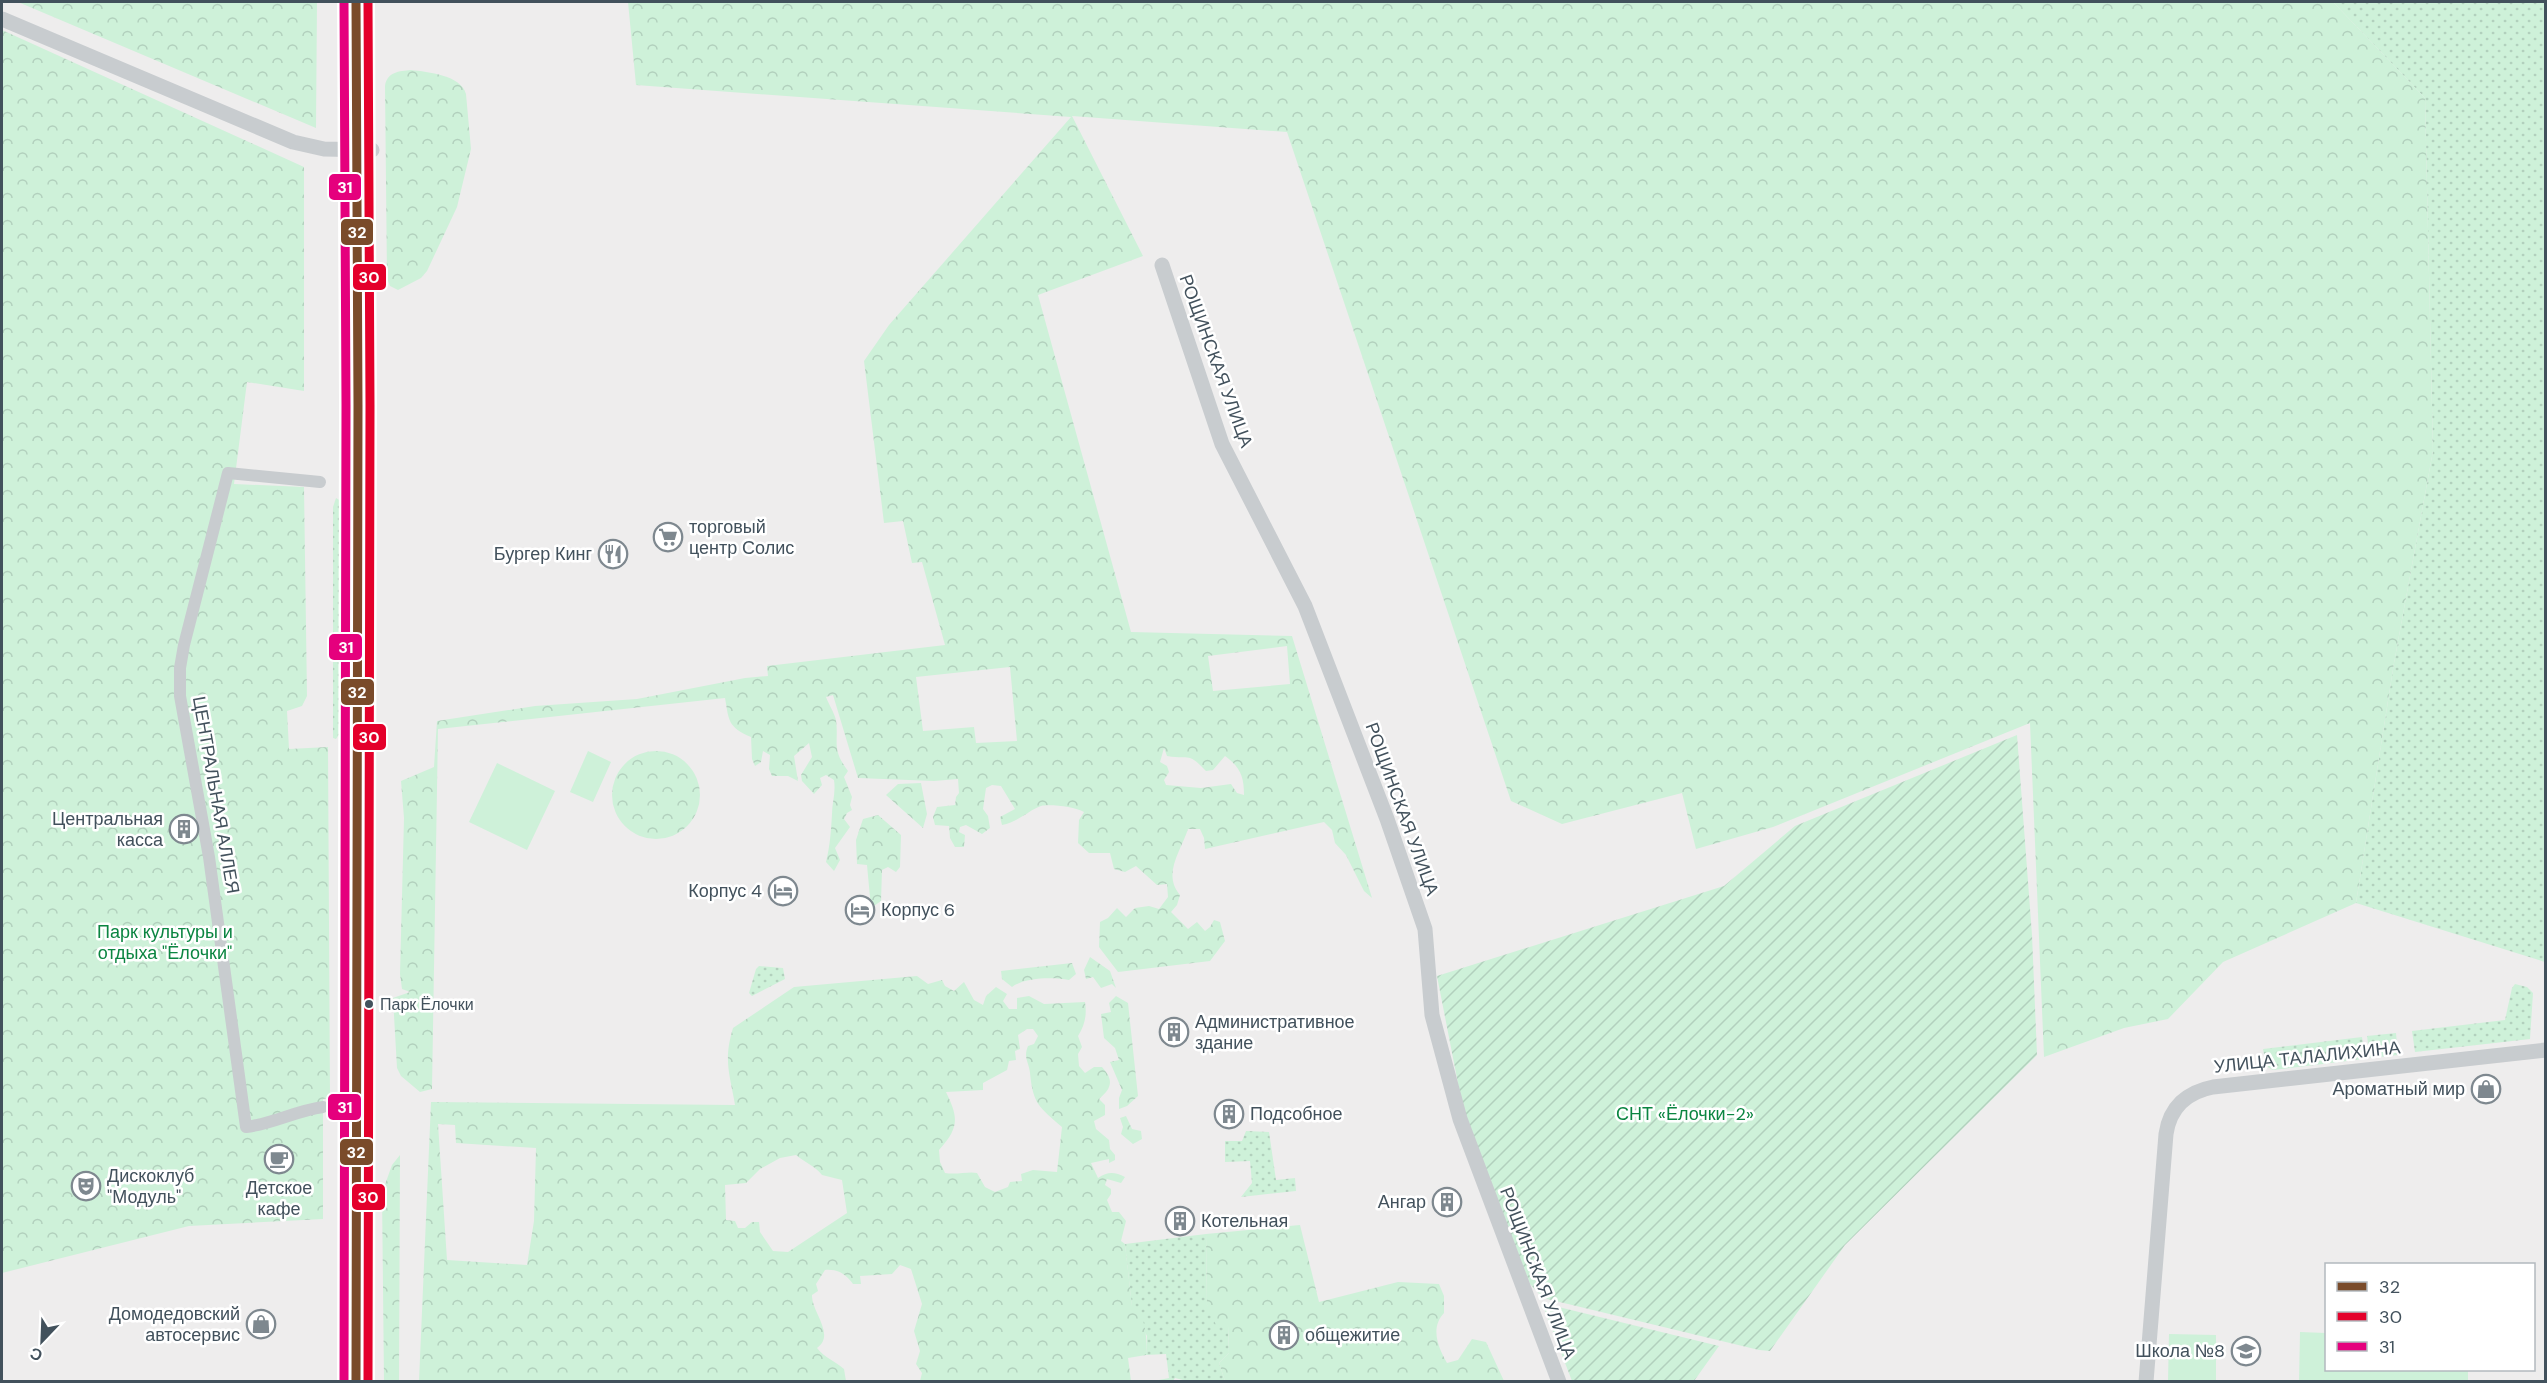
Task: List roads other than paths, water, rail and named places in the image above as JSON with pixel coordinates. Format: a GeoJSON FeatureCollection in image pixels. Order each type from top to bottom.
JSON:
{"type":"FeatureCollection","features":[{"type":"Feature","properties":{"kind":"main road"},"geometry":{"type":"LineString","coordinates":[[356,2],[364,150],[370,1382]]}},
{"type":"Feature","properties":{"kind":"main road"},"geometry":{"type":"LineString","coordinates":[[356,1382],[358,405],[364,150],[371,2]]}},
{"type":"Feature","properties":{"kind":"street"},"geometry":{"type":"LineString","coordinates":[[2,19],[294,142],[324,149],[364,150]]}},
{"type":"Feature","properties":{"kind":"street","name":"РОЩИНСКАЯ УЛИЦА"},"geometry":{"type":"LineString","coordinates":[[1162,265],[1222,444],[1305,606],[1387,819],[1425,929],[1432,1015],[1460,1119],[1558,1382]]}},
{"type":"Feature","properties":{"kind":"street","name":"ЦЕНТРАЛЬНАЯ АЛЛЕЯ"},"geometry":{"type":"LineString","coordinates":[[320,482],[228,473],[184,645],[180,668],[180,696],[209,857],[246,1127],[257,1126],[300,1110],[323,1107]]}},
{"type":"Feature","properties":{"kind":"street","name":"УЛИЦА ТАЛАЛИХИНА"},"geometry":{"type":"LineString","coordinates":[[2146,1382],[2166,1134],[2171,1116],[2182,1100],[2199,1090],[2213,1087],[2546,1050]]}},
{"type":"Feature","properties":{"kind":"place","name":"торговый центр Солис"},"geometry":{"type":"Point","coordinates":[668,537]}},
{"type":"Feature","properties":{"kind":"place","name":"Бургер Кинг"},"geometry":{"type":"Point","coordinates":[613,554]}},
{"type":"Feature","properties":{"kind":"place","name":"Центральная касса"},"geometry":{"type":"Point","coordinates":[184,829]}},
{"type":"Feature","properties":{"kind":"place","name":"Корпус 4"},"geometry":{"type":"Point","coordinates":[783,891]}},
{"type":"Feature","properties":{"kind":"place","name":"Корпус 6"},"geometry":{"type":"Point","coordinates":[860,910]}},
{"type":"Feature","properties":{"kind":"place","name":"Парк Ёлочки"},"geometry":{"type":"Point","coordinates":[369,1004]}},
{"type":"Feature","properties":{"kind":"place","name":"Административное здание"},"geometry":{"type":"Point","coordinates":[1174,1032]}},
{"type":"Feature","properties":{"kind":"place","name":"Ароматный мир"},"geometry":{"type":"Point","coordinates":[2486,1089]}},
{"type":"Feature","properties":{"kind":"place","name":"Подсобное"},"geometry":{"type":"Point","coordinates":[1229,1114]}},
{"type":"Feature","properties":{"kind":"place","name":"Детское кафе"},"geometry":{"type":"Point","coordinates":[279,1159]}},
{"type":"Feature","properties":{"kind":"place","name":"Дискоклуб \"Модуль\""},"geometry":{"type":"Point","coordinates":[86,1186]}},
{"type":"Feature","properties":{"kind":"place","name":"Ангар"},"geometry":{"type":"Point","coordinates":[1447,1202]}},
{"type":"Feature","properties":{"kind":"place","name":"Котельная"},"geometry":{"type":"Point","coordinates":[1180,1221]}},
{"type":"Feature","properties":{"kind":"place","name":"Домодедовский автосервис"},"geometry":{"type":"Point","coordinates":[261,1324]}},
{"type":"Feature","properties":{"kind":"place","name":"общежитие"},"geometry":{"type":"Point","coordinates":[1284,1335]}},
{"type":"Feature","properties":{"kind":"place","name":"Школа №8"},"geometry":{"type":"Point","coordinates":[2246,1351]}},
{"type":"Feature","properties":{"kind":"park label","name":"Парк культуры и отдыха \"Ёлочки\""},"geometry":{"type":"Point","coordinates":[165,942]}},
{"type":"Feature","properties":{"kind":"park label","name":"СНТ «Ёлочки-2»"},"geometry":{"type":"Point","coordinates":[1685,1114]}}]}
